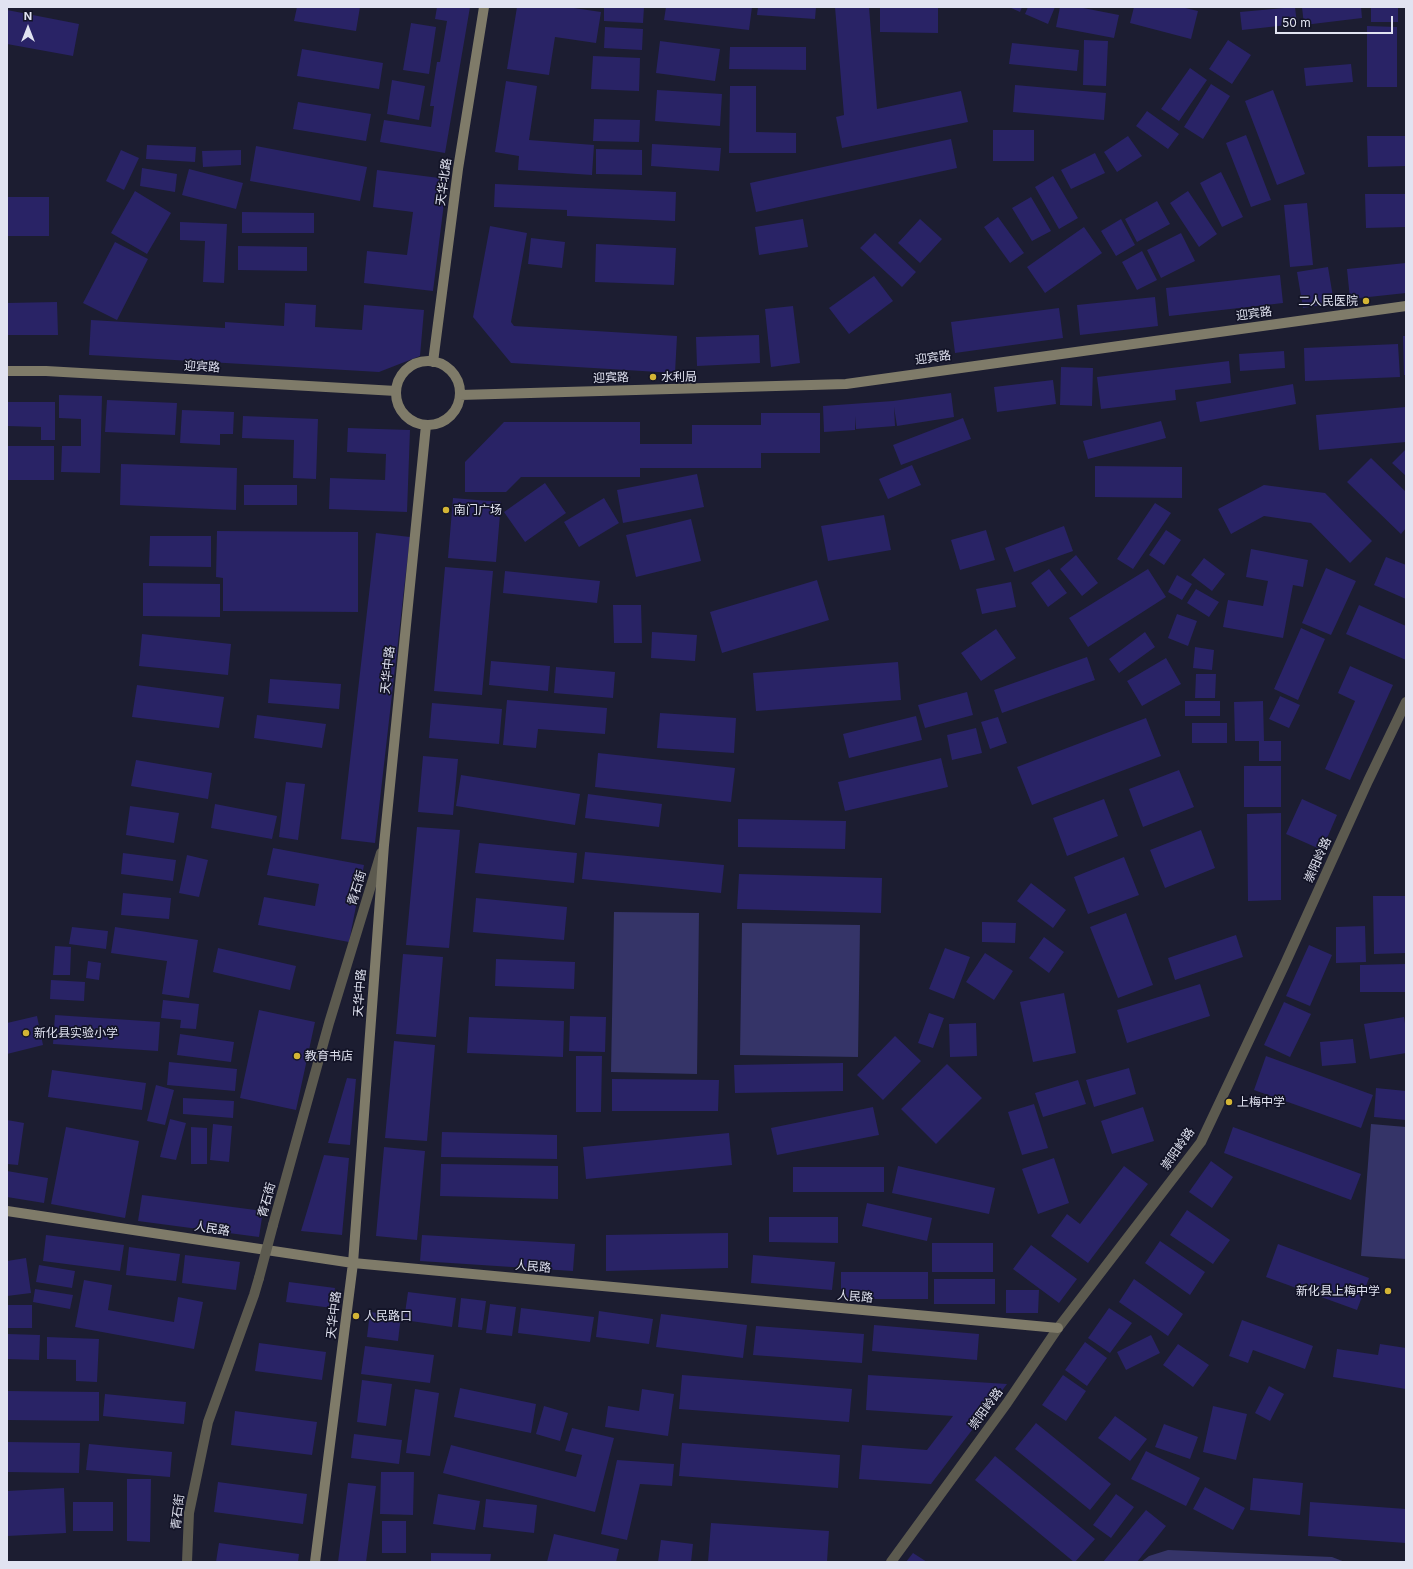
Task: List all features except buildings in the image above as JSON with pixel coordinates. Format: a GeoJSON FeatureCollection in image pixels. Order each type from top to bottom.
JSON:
{"type":"FeatureCollection","features":[{"type":"Feature","properties":{"kind":"street","name":"天华北路"},"geometry":{"type":"LineString","coordinates":[[433,362],[458,169],[484,7]]}},
{"type":"Feature","properties":{"kind":"street","name":"迎宾路"},"geometry":{"type":"LineString","coordinates":[[460,395],[846,384],[1406,306]]}},
{"type":"Feature","properties":{"kind":"street"},"geometry":{"type":"LineString","coordinates":[[427,361],[433,362],[438,362],[447,367],[454,375],[459,385],[460,395],[458,406],[452,415],[443,421],[433,424],[426,424],[413,421],[404,415],[399,406],[396,386],[401,376],[408,368],[417,363],[427,361]]}},
{"type":"Feature","properties":{"kind":"street","name":"迎宾路"},"geometry":{"type":"LineString","coordinates":[[7,371],[46,371],[396,391]]}},
{"type":"Feature","properties":{"kind":"street","name":"天华中路"},"geometry":{"type":"LineString","coordinates":[[316,1562],[353,1264],[384,845],[426,424]]}},
{"type":"Feature","properties":{"kind":"street","name":"崇阳岭路"},"geometry":{"type":"LineString","coordinates":[[891,1562],[1007,1403],[1058,1328],[1201,1142],[1406,702]]}},
{"type":"Feature","properties":{"kind":"street","name":"青石街"},"geometry":{"type":"LineString","coordinates":[[187,1562],[189,1513],[208,1422],[254,1295],[329,1024],[384,845]]}},
{"type":"Feature","properties":{"kind":"street","name":"人民路"},"geometry":{"type":"LineString","coordinates":[[7,1211],[353,1264],[1058,1328]]}},
{"type":"Feature","properties":{"kind":"shaded area"},"geometry":{"type":"Polygon","coordinates":[[[614,912],[699,913],[697,1074],[611,1072],[614,912]]]}},
{"type":"Feature","properties":{"kind":"shaded area"},"geometry":{"type":"Polygon","coordinates":[[[742,923],[860,925],[858,1057],[740,1055],[742,923]]]}},
{"type":"Feature","properties":{"kind":"shaded area"},"geometry":{"type":"Polygon","coordinates":[[[1371,1124],[1406,1127],[1406,1259],[1361,1256],[1371,1124]]]}},
{"type":"Feature","properties":{"kind":"shaded area"},"geometry":{"type":"Polygon","coordinates":[[[1168,1550],[1332,1557],[1345,1562],[1141,1562],[1149,1556],[1168,1550]]]}},
{"type":"Feature","properties":{"kind":"place","name":"二人民医院"},"geometry":{"type":"Point","coordinates":[1366,301]}},
{"type":"Feature","properties":{"kind":"place","name":"水利局"},"geometry":{"type":"Point","coordinates":[653,377]}},
{"type":"Feature","properties":{"kind":"place","name":"南门广场"},"geometry":{"type":"Point","coordinates":[446,510]}},
{"type":"Feature","properties":{"kind":"place","name":"新化县实验小学"},"geometry":{"type":"Point","coordinates":[26,1033]}},
{"type":"Feature","properties":{"kind":"place","name":"教育书店"},"geometry":{"type":"Point","coordinates":[297,1056]}},
{"type":"Feature","properties":{"kind":"place","name":"上梅中学"},"geometry":{"type":"Point","coordinates":[1229,1102]}},
{"type":"Feature","properties":{"kind":"place","name":"新化县上梅中学"},"geometry":{"type":"Point","coordinates":[1388,1291]}},
{"type":"Feature","properties":{"kind":"place","name":"人民路口"},"geometry":{"type":"Point","coordinates":[356,1316]}}]}
